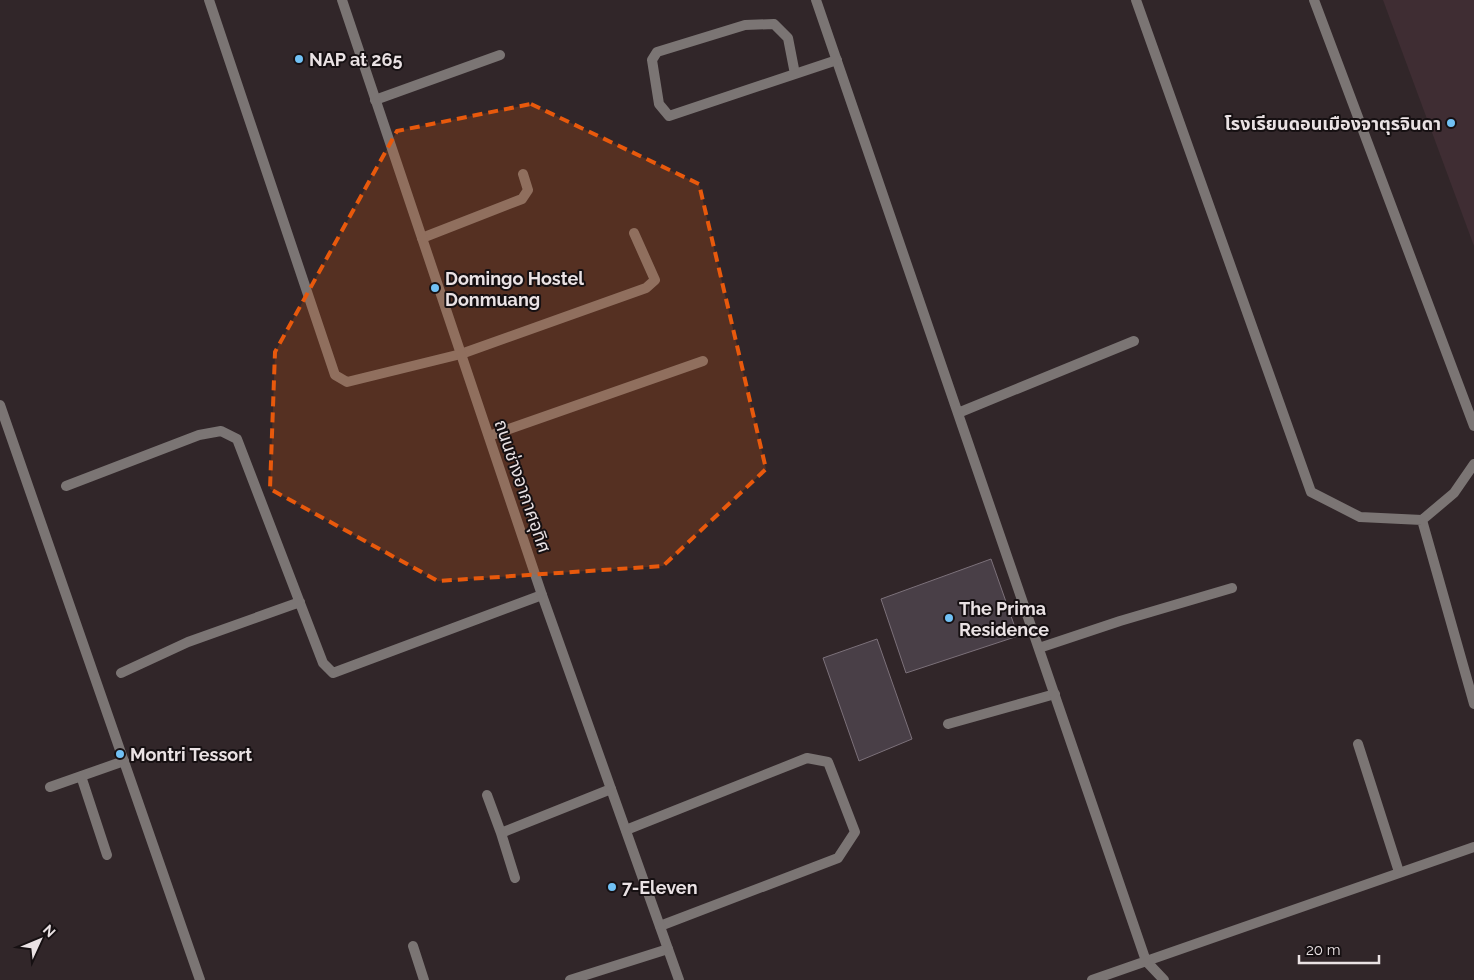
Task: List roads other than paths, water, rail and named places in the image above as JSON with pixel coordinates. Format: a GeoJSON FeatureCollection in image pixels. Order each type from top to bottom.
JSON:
{"type":"FeatureCollection","features":[{"type":"Feature","properties":{"kind":"street"},"geometry":{"type":"LineString","coordinates":[[209,0],[335,375],[347,382],[461,354],[646,288],[655,280],[634,233]]}},
{"type":"Feature","properties":{"kind":"street","name":"ถนนช่างอากาศอุทิศ"},"geometry":{"type":"LineString","coordinates":[[342,0],[542,595],[679,980]]}},
{"type":"Feature","properties":{"kind":"street"},"geometry":{"type":"LineString","coordinates":[[816,0],[1146,961],[1164,980]]}},
{"type":"Feature","properties":{"kind":"street"},"geometry":{"type":"LineString","coordinates":[[1136,0],[1311,492],[1360,517],[1422,520],[1454,493],[1474,464]]}},
{"type":"Feature","properties":{"kind":"street"},"geometry":{"type":"LineString","coordinates":[[1314,0],[1474,426]]}},
{"type":"Feature","properties":{"kind":"street"},"geometry":{"type":"LineString","coordinates":[[795,74],[788,38],[774,24],[745,25],[728,30],[657,52],[652,60],[659,104],[669,116],[795,74],[837,60]]}},
{"type":"Feature","properties":{"kind":"street"},"geometry":{"type":"LineString","coordinates":[[375,100],[500,55]]}},
{"type":"Feature","properties":{"kind":"street"},"geometry":{"type":"LineString","coordinates":[[422,238],[522,199],[528,190],[523,174]]}},
{"type":"Feature","properties":{"kind":"street"},"geometry":{"type":"LineString","coordinates":[[958,413],[1134,341]]}},
{"type":"Feature","properties":{"kind":"street"},"geometry":{"type":"LineString","coordinates":[[489,436],[703,361]]}},
{"type":"Feature","properties":{"kind":"street"},"geometry":{"type":"LineString","coordinates":[[0,405],[200,980]]}},
{"type":"Feature","properties":{"kind":"street"},"geometry":{"type":"LineString","coordinates":[[66,486],[198,435],[221,431],[237,439],[323,663],[333,673],[542,595]]}},
{"type":"Feature","properties":{"kind":"street"},"geometry":{"type":"LineString","coordinates":[[1422,520],[1474,704]]}},
{"type":"Feature","properties":{"kind":"street"},"geometry":{"type":"LineString","coordinates":[[1039,648],[1120,621],[1232,588]]}},
{"type":"Feature","properties":{"kind":"street"},"geometry":{"type":"LineString","coordinates":[[121,673],[188,642],[300,602]]}},
{"type":"Feature","properties":{"kind":"street"},"geometry":{"type":"LineString","coordinates":[[948,724],[1055,694]]}},
{"type":"Feature","properties":{"kind":"street"},"geometry":{"type":"LineString","coordinates":[[1358,744],[1400,872]]}},
{"type":"Feature","properties":{"kind":"street"},"geometry":{"type":"LineString","coordinates":[[626,830],[807,758],[828,762],[855,832],[838,858],[660,926]]}},
{"type":"Feature","properties":{"kind":"street"},"geometry":{"type":"LineString","coordinates":[[50,787],[124,761]]}},
{"type":"Feature","properties":{"kind":"street"},"geometry":{"type":"LineString","coordinates":[[81,776],[107,855]]}},
{"type":"Feature","properties":{"kind":"street"},"geometry":{"type":"LineString","coordinates":[[502,833],[611,789]]}},
{"type":"Feature","properties":{"kind":"street"},"geometry":{"type":"LineString","coordinates":[[487,795],[502,833],[515,878]]}},
{"type":"Feature","properties":{"kind":"street"},"geometry":{"type":"LineString","coordinates":[[1092,980],[1474,847]]}},
{"type":"Feature","properties":{"kind":"street"},"geometry":{"type":"LineString","coordinates":[[413,946],[424,980]]}},
{"type":"Feature","properties":{"kind":"street"},"geometry":{"type":"LineString","coordinates":[[570,980],[668,949]]}},
{"type":"Feature","properties":{"kind":"place","name":"NAP at 265"},"geometry":{"type":"Point","coordinates":[299,59]}},
{"type":"Feature","properties":{"kind":"place","name":"โรงเรียนดอนเมืองจาตุรจินดา"},"geometry":{"type":"Point","coordinates":[1451,123]}},
{"type":"Feature","properties":{"kind":"place","name":"Domingo Hostel Donmuang"},"geometry":{"type":"Point","coordinates":[435,288]}},
{"type":"Feature","properties":{"kind":"place","name":"The Prima Residence"},"geometry":{"type":"Point","coordinates":[949,618]}},
{"type":"Feature","properties":{"kind":"place","name":"Montri Tessort"},"geometry":{"type":"Point","coordinates":[120,754]}},
{"type":"Feature","properties":{"kind":"place","name":"7-Eleven"},"geometry":{"type":"Point","coordinates":[612,887]}}]}
